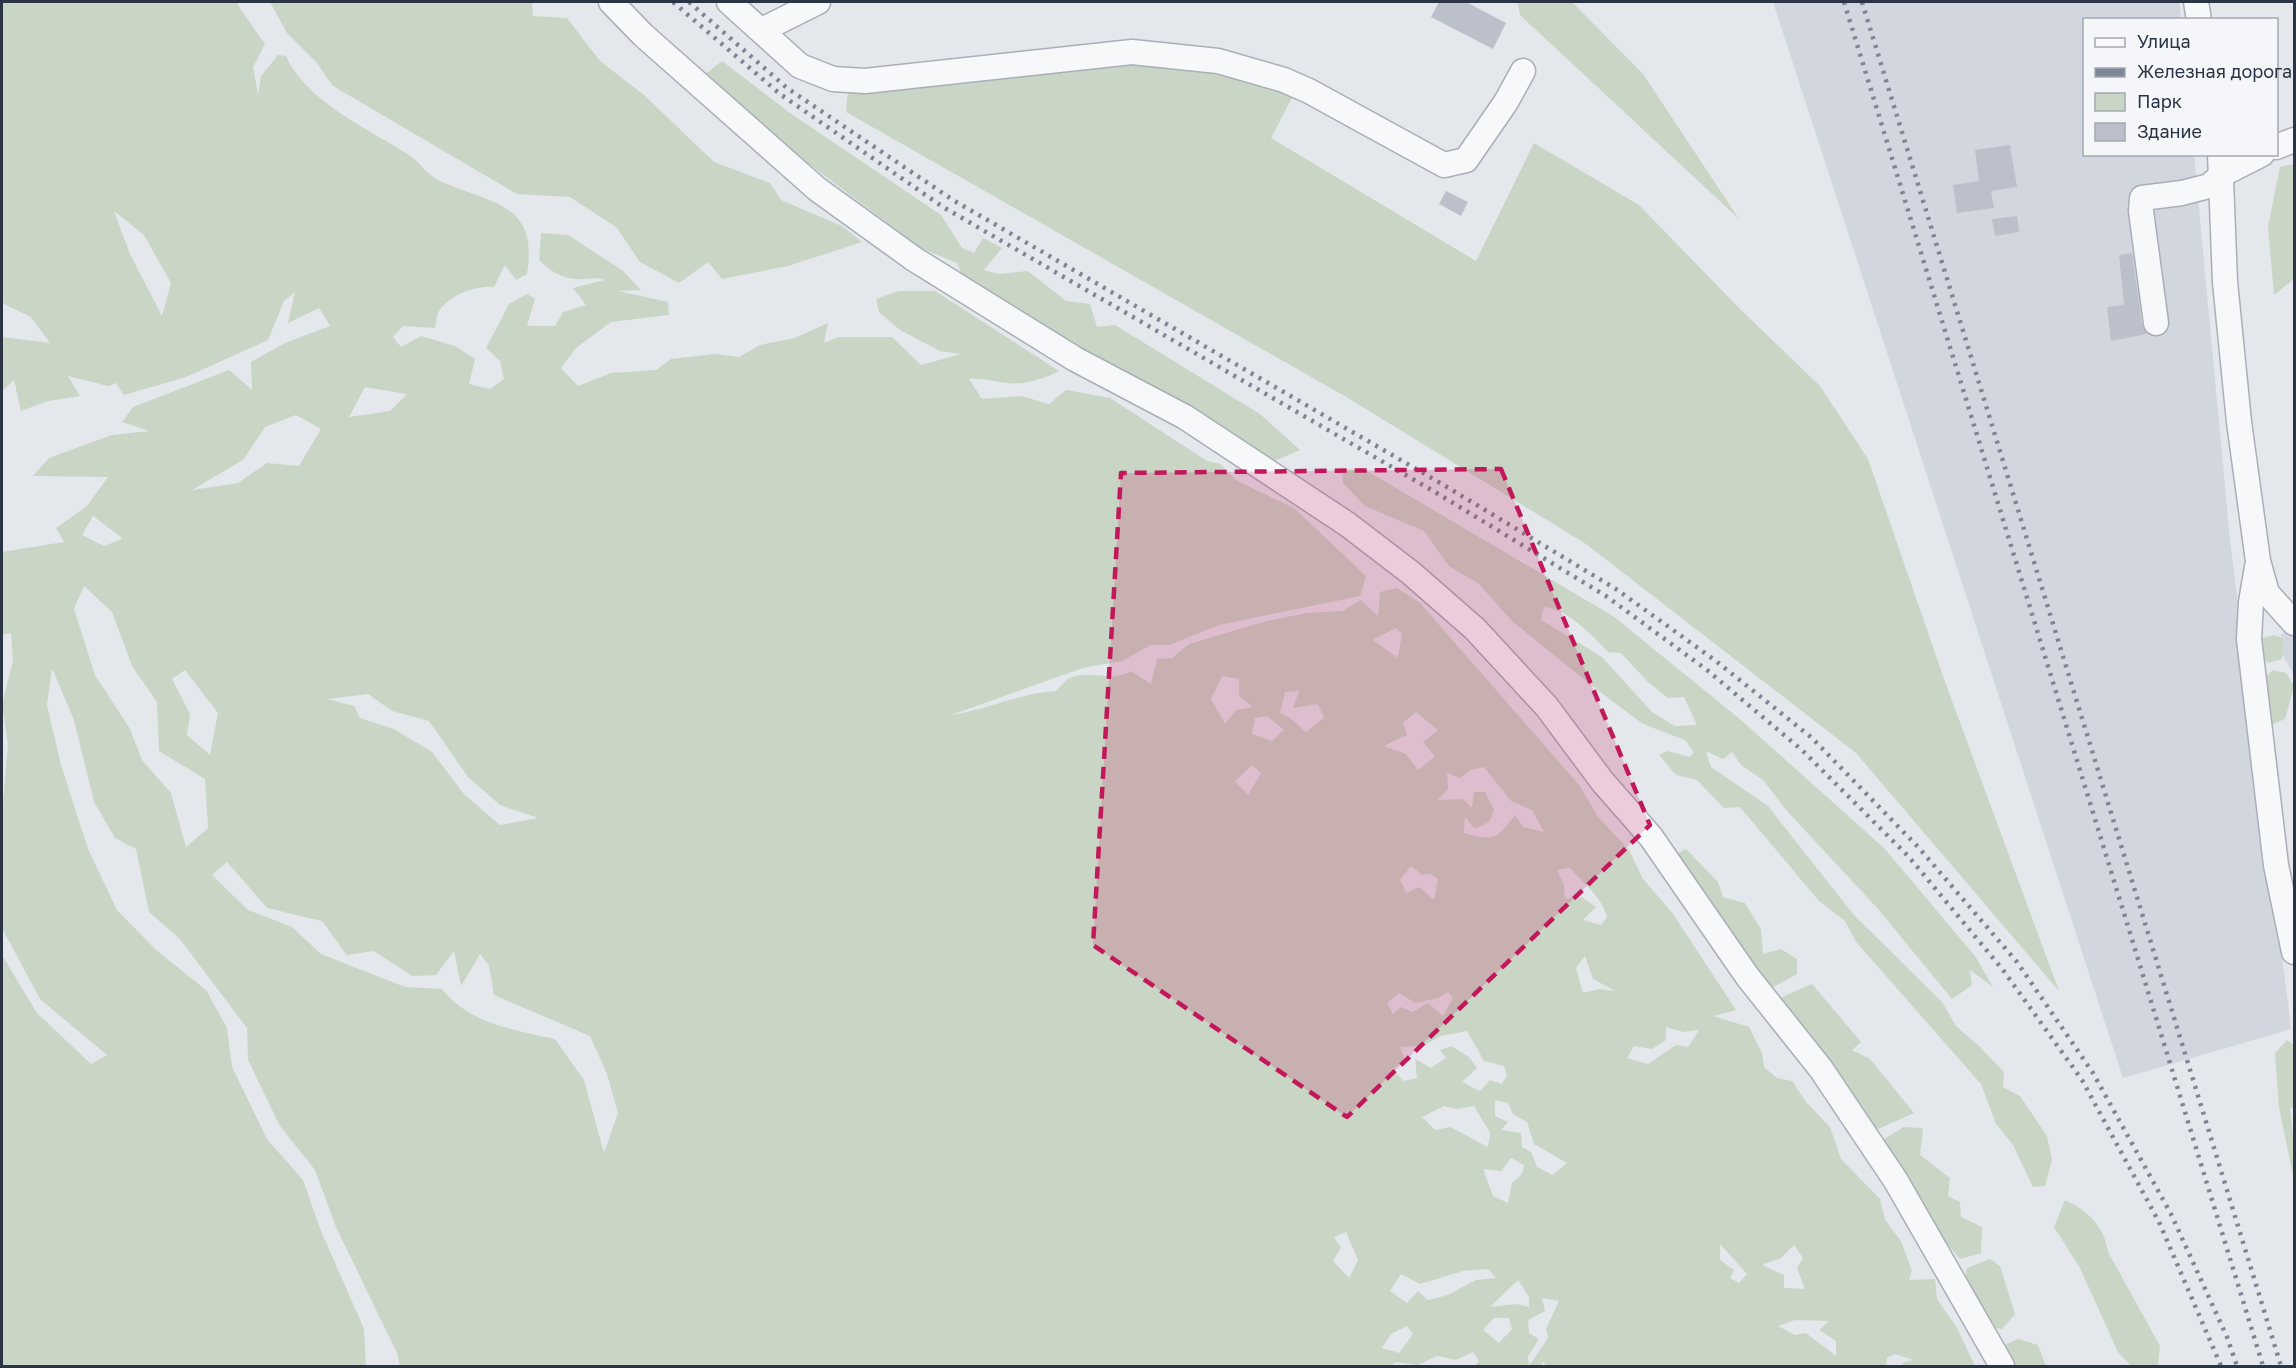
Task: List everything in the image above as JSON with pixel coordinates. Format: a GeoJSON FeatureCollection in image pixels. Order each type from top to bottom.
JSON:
{"type":"FeatureCollection","features":[{"type":"Feature","properties":{"kind":"street"},"geometry":{"type":"LineString","coordinates":[[611,2],[643,35],[817,189],[915,259],[1075,358],[1185,417],[1347,524],[1411,573],[1475,628],[1547,707],[1602,781],[1651,837],[1747,976],[1821,1069],[1896,1181],[2002,1366]]}},
{"type":"Feature","properties":{"kind":"street"},"geometry":{"type":"LineString","coordinates":[[729,2],[800,66],[833,79],[865,81],[1132,52],[1218,60],[1284,80],[1309,91],[1444,165],[1466,160],[1506,102],[1523,71]]}},
{"type":"Feature","properties":{"kind":"street"},"geometry":{"type":"LineString","coordinates":[[762,30],[818,2]]}},
{"type":"Feature","properties":{"kind":"street"},"geometry":{"type":"LineString","coordinates":[[2196,2],[2199,18]]}},
{"type":"Feature","properties":{"kind":"street"},"geometry":{"type":"LineString","coordinates":[[2278,136],[2295,138]]}},
{"type":"Feature","properties":{"kind":"street"},"geometry":{"type":"LineString","coordinates":[[2278,146],[2295,138]]}},
{"type":"Feature","properties":{"kind":"street"},"geometry":{"type":"LineString","coordinates":[[2156,323],[2141,211],[2142,198],[2182,193],[2209,186],[2221,164],[2254,156]]}},
{"type":"Feature","properties":{"kind":"street"},"geometry":{"type":"LineString","coordinates":[[2221,164],[2226,282],[2239,422],[2258,561],[2267,593],[2295,623]]}},
{"type":"Feature","properties":{"kind":"street"},"geometry":{"type":"LineString","coordinates":[[2258,561],[2251,602],[2249,639],[2276,865],[2295,952]]}},
{"type":"Feature","properties":{"kind":"highlighted area"},"geometry":{"type":"Polygon","coordinates":[[[1501,469],[1650,825],[1347,1117],[1093,945],[1121,473],[1501,469]]]}},
{"type":"Feature","properties":{"kind":"shaded area"},"geometry":{"type":"Polygon","coordinates":[[[1773,2],[2179,2],[2181,18],[2083,18],[2083,156],[2194,156],[2230,540],[2291,1029],[2123,1078],[1773,2]]]}},
{"type":"Feature","properties":{"kind":"shaded area"},"geometry":{"type":"Polygon","coordinates":[[[2294,629],[2294,674],[2281,653],[2281,634],[2294,629]]]}},
{"type":"Feature","properties":{"kind":"green space"},"geometry":{"type":"Polygon","coordinates":[[[2,2],[237,2],[265,44],[253,67],[258,95],[261,76],[278,55],[286,56],[307,87],[340,113],[409,155],[436,179],[507,209],[518,219],[526,232],[529,250],[527,274],[516,280],[505,265],[494,287],[470,290],[448,301],[438,313],[435,328],[403,326],[393,337],[401,347],[421,336],[455,346],[475,359],[469,384],[490,389],[504,379],[500,361],[486,348],[509,304],[527,294],[535,299],[527,326],[555,326],[563,312],[586,305],[573,288],[605,280],[571,279],[547,267],[539,260],[541,233],[568,235],[622,270],[641,290],[618,291],[668,302],[669,315],[611,322],[576,348],[561,368],[578,386],[611,373],[656,370],[671,359],[714,354],[739,357],[760,345],[795,338],[828,323],[824,343],[839,337],[892,337],[921,365],[961,354],[940,351],[900,330],[879,312],[876,299],[899,291],[935,291],[1059,371],[1041,379],[1021,383],[969,379],[982,399],[1021,396],[1049,404],[1066,390],[1110,398],[1207,461],[1220,464],[1237,481],[1294,508],[1366,576],[1360,596],[1219,625],[1169,645],[1150,645],[1122,661],[1083,668],[951,715],[1029,695],[1056,691],[1068,679],[1078,676],[1116,676],[1131,671],[1151,684],[1157,659],[1172,658],[1189,644],[1263,622],[1307,613],[1342,611],[1361,600],[1378,616],[1380,592],[1397,588],[1420,603],[1579,785],[1599,818],[1629,850],[1643,879],[1673,914],[1736,1010],[1713,1016],[1749,1027],[1762,1053],[1764,1067],[1777,1078],[1792,1081],[1806,1102],[1830,1127],[1841,1159],[1880,1199],[1885,1220],[1901,1241],[1912,1271],[1909,1280],[1935,1279],[1937,1299],[1957,1328],[1975,1366],[1904,1366],[1902,1363],[1913,1360],[1895,1354],[1887,1358],[1886,1366],[1545,1366],[1544,1361],[1541,1366],[1529,1366],[1475,1366],[1479,1361],[1473,1352],[1456,1360],[1437,1356],[1418,1365],[1395,1362],[1392,1366],[400,1366],[397,1353],[336,1227],[315,1170],[280,1126],[248,1060],[247,1028],[179,938],[149,912],[136,849],[115,838],[94,802],[74,720],[52,668],[47,705],[61,765],[88,849],[117,910],[156,950],[206,990],[227,1028],[232,1067],[267,1139],[303,1180],[321,1231],[364,1329],[366,1366],[2,1366],[2,955],[37,1013],[91,1064],[107,1055],[40,999],[2,928],[2,814],[8,745],[2,705],[13,660],[11,633],[2,635],[2,552],[64,542],[56,528],[87,506],[108,477],[33,476],[49,458],[112,435],[149,431],[122,422],[133,407],[229,370],[252,390],[251,362],[285,343],[330,326],[319,308],[288,323],[295,292],[284,301],[268,340],[186,377],[124,395],[116,383],[108,386],[68,376],[80,396],[48,401],[21,411],[14,380],[2,391],[2,337],[50,343],[31,317],[2,303],[2,2]],[[114,211],[130,254],[162,316],[171,283],[144,235],[114,211]],[[365,387],[349,417],[390,411],[407,394],[365,387]],[[296,415],[265,427],[243,460],[192,490],[238,483],[267,463],[299,466],[321,429],[296,415]],[[93,516],[82,535],[104,546],[122,538],[93,516]],[[84,586],[74,609],[95,675],[130,729],[142,760],[171,793],[186,847],[208,828],[205,779],[159,751],[157,702],[132,666],[112,612],[84,586]],[[1396,628],[1373,640],[1398,658],[1402,633],[1396,628]],[[185,670],[172,679],[190,714],[187,735],[210,755],[218,713],[185,670]],[[1222,676],[1211,699],[1225,724],[1236,710],[1253,707],[1239,696],[1239,679],[1222,676]],[[1299,691],[1285,692],[1280,713],[1290,718],[1306,732],[1324,718],[1318,704],[1293,708],[1299,691]],[[368,694],[328,699],[354,706],[360,718],[394,729],[432,752],[464,794],[500,825],[538,818],[500,805],[468,777],[429,721],[392,711],[368,694]],[[1416,712],[1403,723],[1407,735],[1384,746],[1406,754],[1418,770],[1435,756],[1423,742],[1438,730],[1416,712]],[[1267,716],[1255,718],[1252,734],[1272,741],[1284,730],[1267,716]],[[1252,765],[1235,781],[1248,795],[1261,773],[1252,765]],[[1484,767],[1471,770],[1460,778],[1447,773],[1448,789],[1438,800],[1463,799],[1472,808],[1474,792],[1485,792],[1494,810],[1489,822],[1475,829],[1465,817],[1464,833],[1489,838],[1499,834],[1515,815],[1523,827],[1544,832],[1532,810],[1511,801],[1484,767]],[[227,862],[212,875],[248,910],[292,927],[321,954],[405,987],[442,989],[453,1001],[479,1018],[555,1039],[584,1080],[604,1153],[618,1113],[607,1074],[590,1036],[494,995],[489,965],[480,954],[461,986],[454,951],[436,975],[412,976],[374,951],[347,955],[322,921],[267,908],[227,862]],[[1411,866],[1400,880],[1406,893],[1419,887],[1434,900],[1438,879],[1431,874],[1422,875],[1411,866]],[[1570,868],[1557,870],[1564,885],[1565,899],[1582,897],[1596,907],[1583,920],[1601,925],[1607,917],[1597,897],[1570,868]],[[1585,956],[1576,968],[1583,993],[1599,989],[1615,991],[1593,979],[1585,956]],[[1448,992],[1438,998],[1415,1003],[1399,993],[1387,1003],[1393,1014],[1401,1007],[1412,1012],[1428,1003],[1443,1016],[1453,998],[1448,992]],[[1666,1027],[1666,1040],[1652,1049],[1634,1046],[1627,1058],[1648,1064],[1676,1045],[1688,1047],[1699,1030],[1683,1032],[1666,1027]],[[1467,1031],[1441,1036],[1423,1046],[1400,1047],[1405,1061],[1392,1069],[1404,1081],[1417,1078],[1415,1059],[1431,1068],[1446,1058],[1440,1050],[1451,1046],[1469,1057],[1477,1068],[1462,1082],[1480,1091],[1490,1080],[1502,1084],[1507,1075],[1504,1066],[1484,1061],[1467,1031]],[[1495,1100],[1495,1116],[1508,1122],[1501,1130],[1521,1133],[1522,1147],[1531,1152],[1537,1167],[1553,1175],[1567,1163],[1534,1144],[1527,1122],[1513,1114],[1508,1103],[1495,1100]],[[1444,1106],[1422,1117],[1435,1130],[1450,1127],[1488,1147],[1490,1133],[1474,1106],[1456,1109],[1444,1106]],[[1511,1158],[1501,1171],[1483,1169],[1493,1196],[1508,1203],[1512,1183],[1522,1174],[1524,1165],[1511,1158]],[[1346,1232],[1334,1237],[1341,1247],[1333,1261],[1349,1278],[1358,1260],[1346,1232]],[[1720,1244],[1720,1260],[1734,1270],[1730,1278],[1739,1283],[1747,1274],[1720,1244]],[[1794,1245],[1781,1258],[1762,1265],[1784,1275],[1784,1288],[1805,1289],[1797,1268],[1803,1258],[1794,1245]],[[1488,1269],[1463,1271],[1420,1284],[1401,1274],[1390,1291],[1407,1303],[1418,1291],[1428,1300],[1448,1295],[1476,1280],[1496,1278],[1488,1269]],[[1518,1280],[1490,1307],[1516,1304],[1529,1307],[1529,1297],[1518,1280]],[[1542,1298],[1545,1311],[1528,1320],[1529,1333],[1539,1339],[1528,1356],[1529,1366],[1548,1338],[1546,1329],[1559,1301],[1542,1298]],[[1494,1318],[1483,1330],[1499,1343],[1512,1329],[1509,1318],[1494,1318]],[[1795,1320],[1778,1326],[1795,1335],[1806,1333],[1836,1356],[1836,1341],[1819,1330],[1829,1321],[1795,1320]],[[1407,1326],[1391,1334],[1382,1348],[1399,1353],[1413,1334],[1407,1326]]]}},
{"type":"Feature","properties":{"kind":"green space"},"geometry":{"type":"Polygon","coordinates":[[[270,2],[532,2],[533,16],[567,18],[600,61],[644,95],[714,162],[770,183],[781,200],[842,226],[862,242],[788,266],[722,279],[708,262],[679,283],[640,262],[617,228],[570,197],[517,194],[333,86],[316,62],[287,33],[270,2]]]}},
{"type":"Feature","properties":{"kind":"green space"},"geometry":{"type":"Polygon","coordinates":[[[1522,2],[1572,2],[1643,74],[1739,219],[1520,15],[1518,4],[1522,2]]]}},
{"type":"Feature","properties":{"kind":"green space"},"geometry":{"type":"Polygon","coordinates":[[[1148,58],[1294,94],[1271,138],[1476,261],[1534,143],[1639,205],[1739,308],[1820,386],[1868,459],[1944,679],[2059,991],[1856,753],[1586,544],[1348,398],[846,112],[848,90],[1148,58]]]}},
{"type":"Feature","properties":{"kind":"green space"},"geometry":{"type":"Polygon","coordinates":[[[722,61],[790,113],[941,215],[962,248],[974,253],[983,238],[1002,248],[984,270],[998,274],[1028,271],[1066,301],[1090,304],[1097,327],[1115,325],[1260,414],[1300,450],[1270,463],[965,281],[957,263],[921,248],[789,149],[704,75],[722,61]]]}},
{"type":"Feature","properties":{"kind":"green space"},"geometry":{"type":"Polygon","coordinates":[[[2294,164],[2294,279],[2274,295],[2268,227],[2280,167],[2294,164]]]}},
{"type":"Feature","properties":{"kind":"green space"},"geometry":{"type":"Polygon","coordinates":[[[1362,468],[1613,616],[1741,720],[1884,848],[1975,956],[1993,987],[1970,970],[1972,985],[1952,999],[1878,909],[1788,812],[1763,780],[1741,765],[1732,752],[1723,759],[1706,751],[1711,767],[1768,806],[1853,914],[1942,1002],[1956,1026],[2004,1072],[2003,1087],[2020,1096],[2047,1136],[2052,1160],[2045,1186],[2033,1187],[2013,1145],[1996,1124],[1981,1084],[1857,943],[1845,921],[1819,901],[1740,807],[1724,808],[1697,780],[1676,775],[1659,755],[1667,751],[1690,757],[1694,752],[1685,740],[1643,724],[1596,689],[1512,621],[1479,584],[1449,566],[1424,531],[1365,506],[1343,483],[1342,470],[1362,468]],[[1544,607],[1541,620],[1602,657],[1652,712],[1675,726],[1697,725],[1684,697],[1668,698],[1648,682],[1621,653],[1608,652],[1579,624],[1553,609],[1544,607]]]}},
{"type":"Feature","properties":{"kind":"green space"},"geometry":{"type":"Polygon","coordinates":[[[2274,635],[2283,638],[2282,659],[2268,663],[2258,655],[2262,638],[2274,635]]]}},
{"type":"Feature","properties":{"kind":"green space"},"geometry":{"type":"Polygon","coordinates":[[[2273,670],[2286,673],[2294,686],[2285,719],[2271,725],[2260,682],[2273,670]]]}},
{"type":"Feature","properties":{"kind":"green space"},"geometry":{"type":"Polygon","coordinates":[[[1686,849],[1718,882],[1723,897],[1745,903],[1761,929],[1763,954],[1781,949],[1797,959],[1797,974],[1770,989],[1673,856],[1686,849]]]}},
{"type":"Feature","properties":{"kind":"green space"},"geometry":{"type":"Polygon","coordinates":[[[1812,984],[1861,1042],[1852,1050],[1870,1059],[1914,1113],[1876,1130],[1853,1104],[1780,998],[1812,984]]]}},
{"type":"Feature","properties":{"kind":"green space"},"geometry":{"type":"Polygon","coordinates":[[[2287,1040],[2294,1045],[2294,1107],[2290,1108],[2294,1143],[2294,1181],[2279,1107],[2275,1053],[2287,1040]]]}},
{"type":"Feature","properties":{"kind":"green space"},"geometry":{"type":"Polygon","coordinates":[[[1904,1127],[1923,1128],[1920,1155],[1950,1178],[1948,1196],[1960,1202],[1961,1217],[1982,1227],[1981,1253],[1960,1259],[1905,1188],[1889,1156],[1884,1139],[1904,1127]]]}},
{"type":"Feature","properties":{"kind":"green space"},"geometry":{"type":"Polygon","coordinates":[[[2065,1200],[2081,1209],[2099,1227],[2108,1252],[2160,1346],[2158,1366],[2131,1366],[2118,1352],[2080,1268],[2054,1227],[2065,1200]]]}},
{"type":"Feature","properties":{"kind":"green space"},"geometry":{"type":"Polygon","coordinates":[[[1990,1259],[2000,1266],[2015,1314],[2002,1329],[1988,1327],[1964,1281],[1967,1268],[1990,1259]]]}},
{"type":"Feature","properties":{"kind":"green space"},"geometry":{"type":"Polygon","coordinates":[[[2018,1339],[2038,1345],[2046,1366],[2016,1366],[2000,1347],[2018,1339]]]}},
{"type":"Feature","properties":{"kind":"building"},"geometry":{"type":"Polygon","coordinates":[[[1439,2],[1466,2],[1506,23],[1493,49],[1431,17],[1439,2]]]}},
{"type":"Feature","properties":{"kind":"building"},"geometry":{"type":"Polygon","coordinates":[[[2010,145],[2017,187],[1991,191],[1994,208],[1957,213],[1953,185],[1979,181],[1975,150],[2010,145]]]}},
{"type":"Feature","properties":{"kind":"building"},"geometry":{"type":"Polygon","coordinates":[[[1446,191],[1468,202],[1461,216],[1439,204],[1446,191]]]}},
{"type":"Feature","properties":{"kind":"building"},"geometry":{"type":"Polygon","coordinates":[[[2017,216],[2019,232],[1995,236],[1992,219],[2017,216]]]}},
{"type":"Feature","properties":{"kind":"building"},"geometry":{"type":"Polygon","coordinates":[[[2132,253],[2142,325],[2147,334],[2111,341],[2107,307],[2124,305],[2119,255],[2132,253]]]}},
{"type":"Feature","properties":{"kind":"railway"},"geometry":{"type":"LineString","coordinates":[[673,2],[780,94],[943,207],[1435,492],[1606,596],[1707,670],[1803,751],[1909,857],[2003,970],[2082,1080],[2159,1222],[2221,1366]]}},
{"type":"Feature","properties":{"kind":"railway"},"geometry":{"type":"LineString","coordinates":[[689,2],[787,88],[953,200],[1442,484],[1616,589],[1716,661],[1812,738],[1919,848],[2017,962],[2093,1073],[2171,1214],[2227,1337],[2237,1366]]}},
{"type":"Feature","properties":{"kind":"railway"},"geometry":{"type":"LineString","coordinates":[[1844,2],[2263,1366]]}},
{"type":"Feature","properties":{"kind":"railway"},"geometry":{"type":"LineString","coordinates":[[1862,2],[2281,1366]]}}]}
